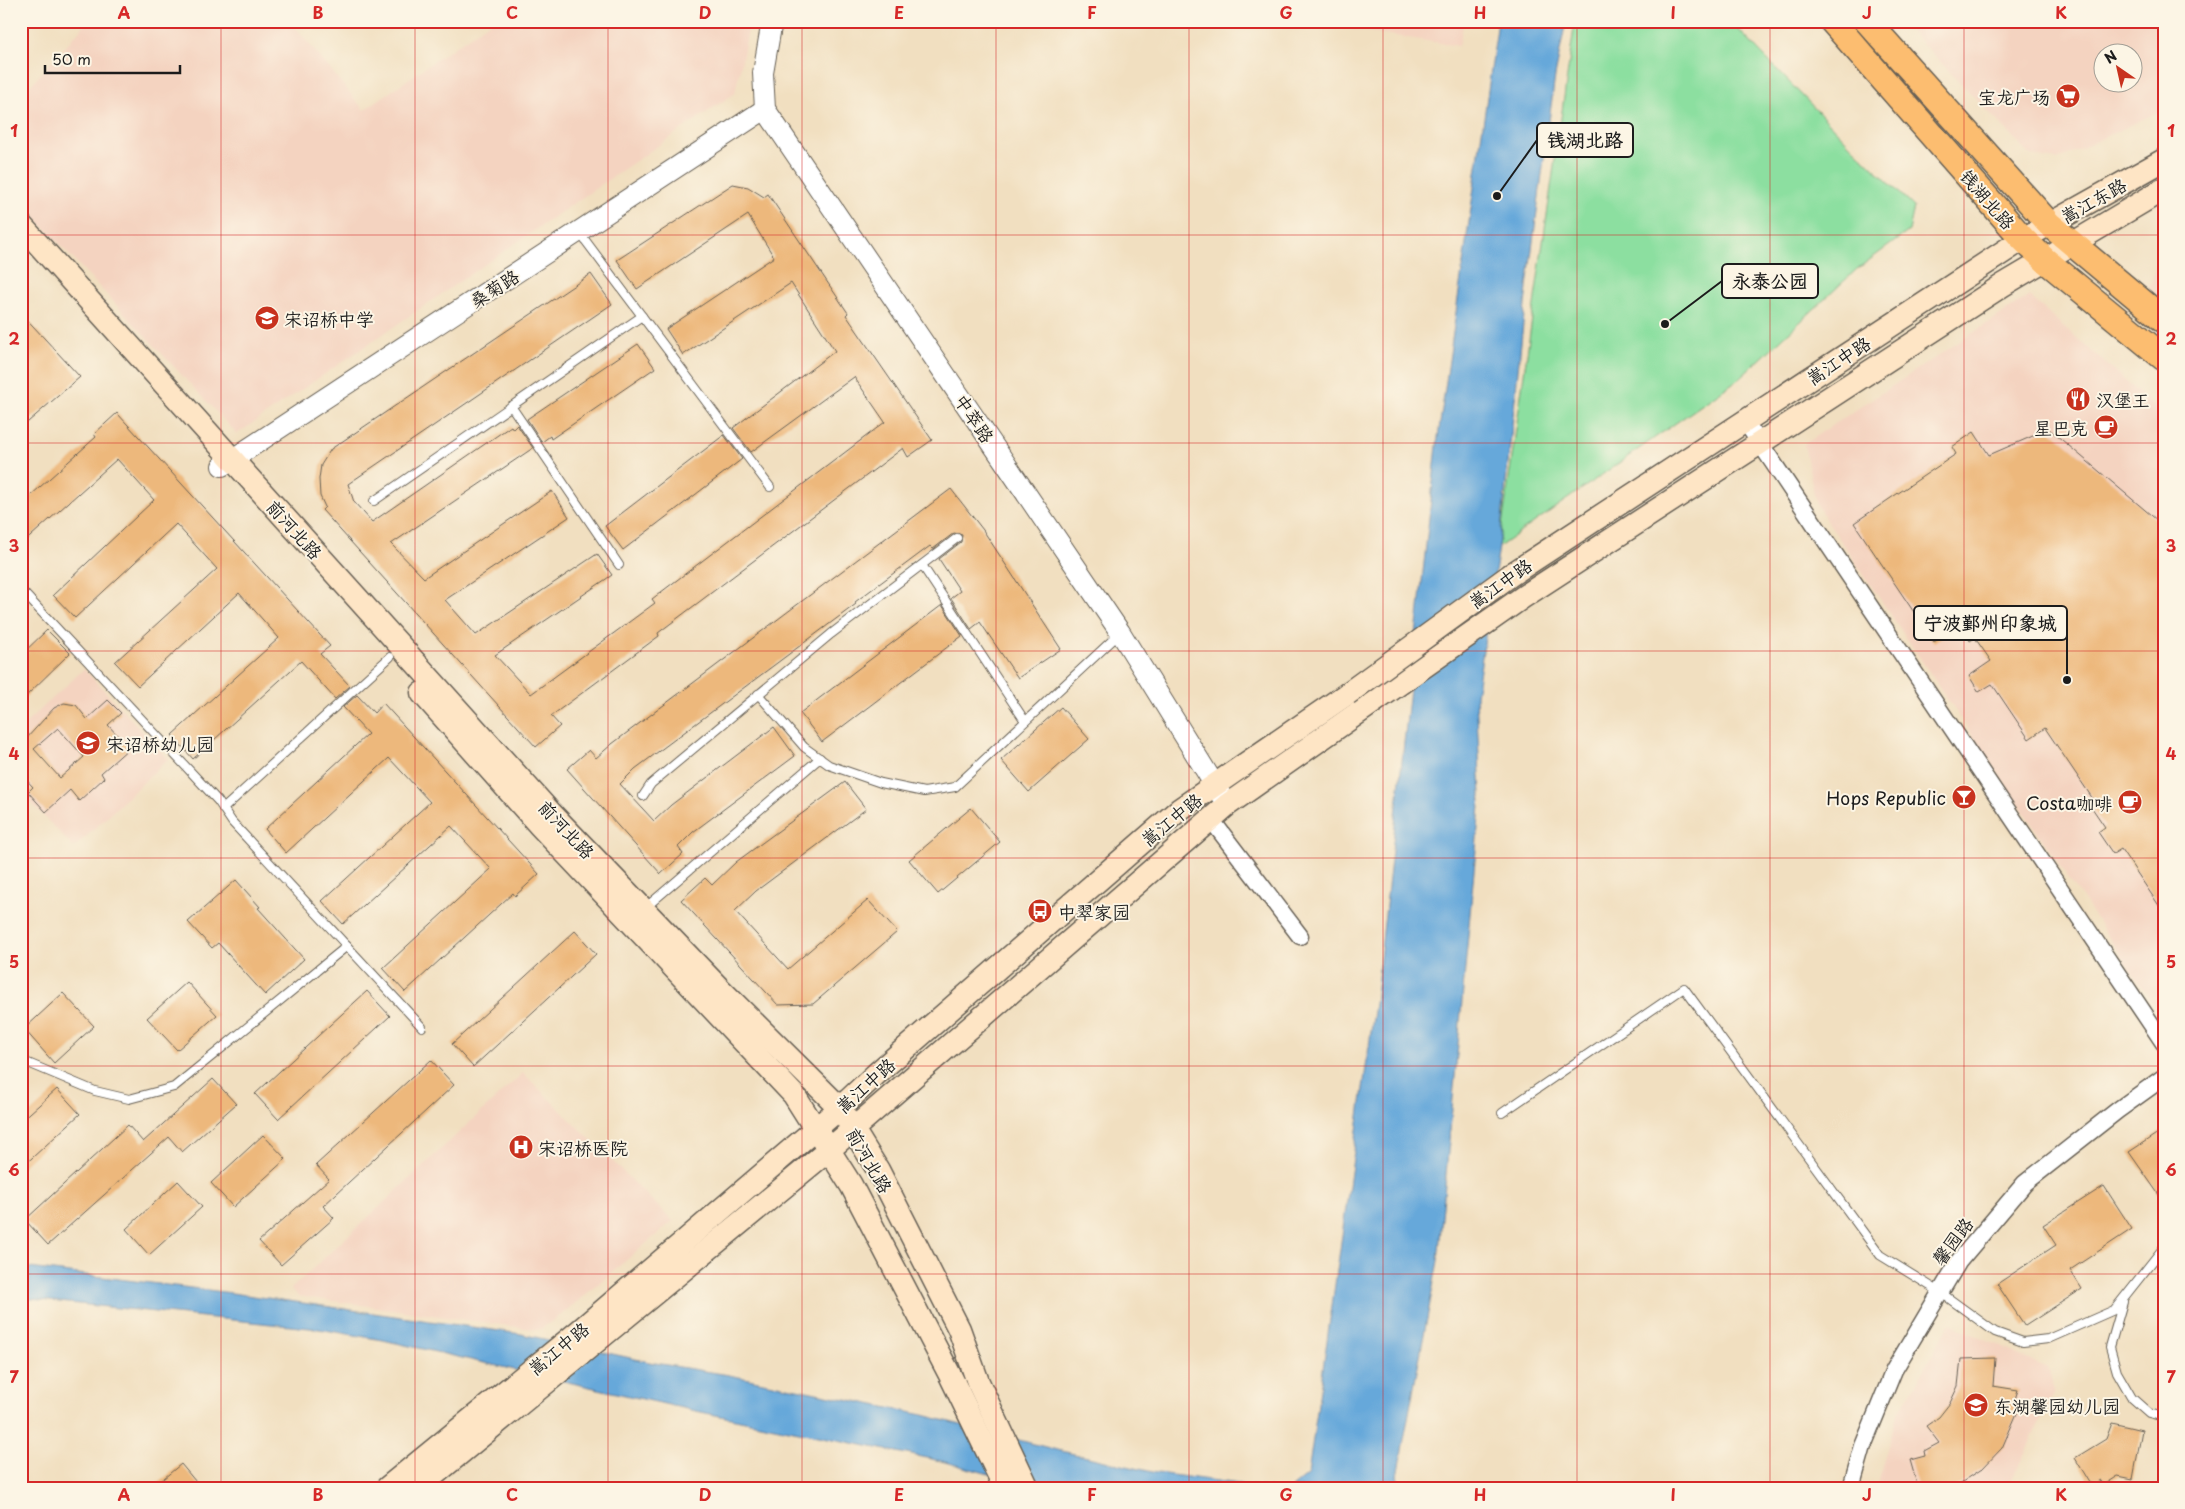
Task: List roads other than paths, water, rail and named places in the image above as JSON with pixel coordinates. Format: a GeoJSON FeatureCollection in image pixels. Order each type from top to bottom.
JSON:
{"type":"FeatureCollection","features":[{"type":"Feature","properties":{"kind":"main road","name":"钱湖北路"},"geometry":{"type":"LineString","coordinates":[[1832,21],[2023,239],[2045,260],[2164,358]]}},
{"type":"Feature","properties":{"kind":"main road","name":"钱湖北路"},"geometry":{"type":"LineString","coordinates":[[1867,21],[2049,224],[2164,320]]}},
{"type":"Feature","properties":{"kind":"main road","name":"嵩江东路"},"geometry":{"type":"LineString","coordinates":[[2023,239],[2164,160]]}},
{"type":"Feature","properties":{"kind":"main road","name":"嵩江东路"},"geometry":{"type":"LineString","coordinates":[[2045,260],[2164,189]]}},
{"type":"Feature","properties":{"kind":"main road","name":"前河北路"},"geometry":{"type":"LineString","coordinates":[[21,225],[228,463],[390,657],[540,826],[794,1095],[852,1185],[951,1377],[1005,1488]]}},
{"type":"Feature","properties":{"kind":"main road","name":"嵩江中路"},"geometry":{"type":"LineString","coordinates":[[387,1488],[483,1422],[587,1336],[830,1149],[1218,811],[1512,574],[2023,239]]}},
{"type":"Feature","properties":{"kind":"main road","name":"前河北路"},"geometry":{"type":"LineString","coordinates":[[21,244],[228,463],[551,813],[719,988],[840,1108],[878,1170],[959,1329],[978,1382],[1028,1488]]}},
{"type":"Feature","properties":{"kind":"main road","name":"嵩江中路"},"geometry":{"type":"LineString","coordinates":[[587,1336],[816,1127],[1180,809],[1213,785],[1352,704],[1523,597],[2045,260]]}},
{"type":"Feature","properties":{"kind":"main road","name":"嵩江中路"},"geometry":{"type":"LineString","coordinates":[[418,1488],[483,1422]]}},
{"type":"Feature","properties":{"kind":"street"},"geometry":{"type":"LineString","coordinates":[[765,109],[764,73],[772,21]]}},
{"type":"Feature","properties":{"kind":"street","name":"桑菊路"},"geometry":{"type":"LineString","coordinates":[[228,463],[765,109]]}},
{"type":"Feature","properties":{"kind":"street","name":"中萃路"},"geometry":{"type":"LineString","coordinates":[[765,109],[1120,632],[1213,785],[1218,811]]}},
{"type":"Feature","properties":{"kind":"street"},"geometry":{"type":"LineString","coordinates":[[1744,422],[2164,1043]]}},
{"type":"Feature","properties":{"kind":"street"},"geometry":{"type":"LineString","coordinates":[[1218,811],[1300,936]]}},
{"type":"Feature","properties":{"kind":"street","name":"馨园路"},"geometry":{"type":"LineString","coordinates":[[1851,1488],[1863,1446],[1894,1370],[1959,1261],[2025,1184],[2118,1110],[2164,1077]]}},
{"type":"Feature","properties":{"kind":"lane"},"geometry":{"type":"LineString","coordinates":[[579,232],[770,486]]}},
{"type":"Feature","properties":{"kind":"lane"},"geometry":{"type":"LineString","coordinates":[[374,501],[642,316]]}},
{"type":"Feature","properties":{"kind":"lane"},"geometry":{"type":"LineString","coordinates":[[511,406],[619,565]]}},
{"type":"Feature","properties":{"kind":"lane"},"geometry":{"type":"LineString","coordinates":[[643,796],[651,784],[831,634],[957,538]]}},
{"type":"Feature","properties":{"kind":"lane"},"geometry":{"type":"LineString","coordinates":[[922,565],[1025,721]]}},
{"type":"Feature","properties":{"kind":"lane"},"geometry":{"type":"LineString","coordinates":[[21,590],[422,1027]]}},
{"type":"Feature","properties":{"kind":"lane"},"geometry":{"type":"LineString","coordinates":[[758,694],[804,747],[829,765],[881,783],[924,792],[955,787],[1120,632]]}},
{"type":"Feature","properties":{"kind":"lane"},"geometry":{"type":"LineString","coordinates":[[223,809],[390,657]]}},
{"type":"Feature","properties":{"kind":"lane"},"geometry":{"type":"LineString","coordinates":[[643,909],[820,758]]}},
{"type":"Feature","properties":{"kind":"lane"},"geometry":{"type":"LineString","coordinates":[[21,1060],[95,1091],[129,1099],[174,1087],[347,946]]}},
{"type":"Feature","properties":{"kind":"lane"},"geometry":{"type":"LineString","coordinates":[[1502,1113],[1684,988],[1880,1255],[1940,1292],[1995,1332],[2022,1342],[2048,1339],[2114,1310],[2164,1247]]}},
{"type":"Feature","properties":{"kind":"lane"},"geometry":{"type":"LineString","coordinates":[[2124,1298],[2110,1347],[2117,1372],[2132,1398],[2149,1413],[2164,1417]]}},
{"type":"Feature","properties":{"kind":"water"},"geometry":{"type":"Polygon","coordinates":[[[1498,21],[1566,21],[1555,76],[1527,287],[1499,547],[1476,696],[1481,795],[1438,1261],[1397,1476],[1402,1488],[1291,1488],[1308,1474],[1375,1004],[1438,437],[1498,21]]]}},
{"type":"Feature","properties":{"kind":"water"},"geometry":{"type":"Polygon","coordinates":[[[21,1267],[232,1293],[521,1334],[649,1362],[729,1375],[923,1415],[1057,1450],[1157,1473],[1270,1488],[1041,1488],[941,1461],[691,1410],[383,1340],[319,1329],[21,1298],[21,1267]]]}},
{"type":"Feature","properties":{"kind":"place","name":"宝龙广场"},"geometry":{"type":"Point","coordinates":[2068,96]}},
{"type":"Feature","properties":{"kind":"place","name":"钱湖北路"},"geometry":{"type":"Point","coordinates":[1497,196]}},
{"type":"Feature","properties":{"kind":"place","name":"宋诏桥中学"},"geometry":{"type":"Point","coordinates":[267,318]}},
{"type":"Feature","properties":{"kind":"place","name":"永泰公园"},"geometry":{"type":"Point","coordinates":[1665,324]}},
{"type":"Feature","properties":{"kind":"place","name":"汉堡王"},"geometry":{"type":"Point","coordinates":[2078,399]}},
{"type":"Feature","properties":{"kind":"place","name":"星巴克"},"geometry":{"type":"Point","coordinates":[2106,427]}},
{"type":"Feature","properties":{"kind":"place","name":"宁波鄞州印象城"},"geometry":{"type":"Point","coordinates":[2067,680]}},
{"type":"Feature","properties":{"kind":"place","name":"宋诏桥幼儿园"},"geometry":{"type":"Point","coordinates":[88,743]}},
{"type":"Feature","properties":{"kind":"place","name":"Hops Republic"},"geometry":{"type":"Point","coordinates":[1964,797]}},
{"type":"Feature","properties":{"kind":"place","name":"Costa咖啡"},"geometry":{"type":"Point","coordinates":[2130,802]}},
{"type":"Feature","properties":{"kind":"place","name":"中翠家园"},"geometry":{"type":"Point","coordinates":[1040,911]}},
{"type":"Feature","properties":{"kind":"place","name":"宋诏桥医院"},"geometry":{"type":"Point","coordinates":[521,1147]}},
{"type":"Feature","properties":{"kind":"place","name":"东湖馨园幼儿园"},"geometry":{"type":"Point","coordinates":[1976,1405]}}]}
